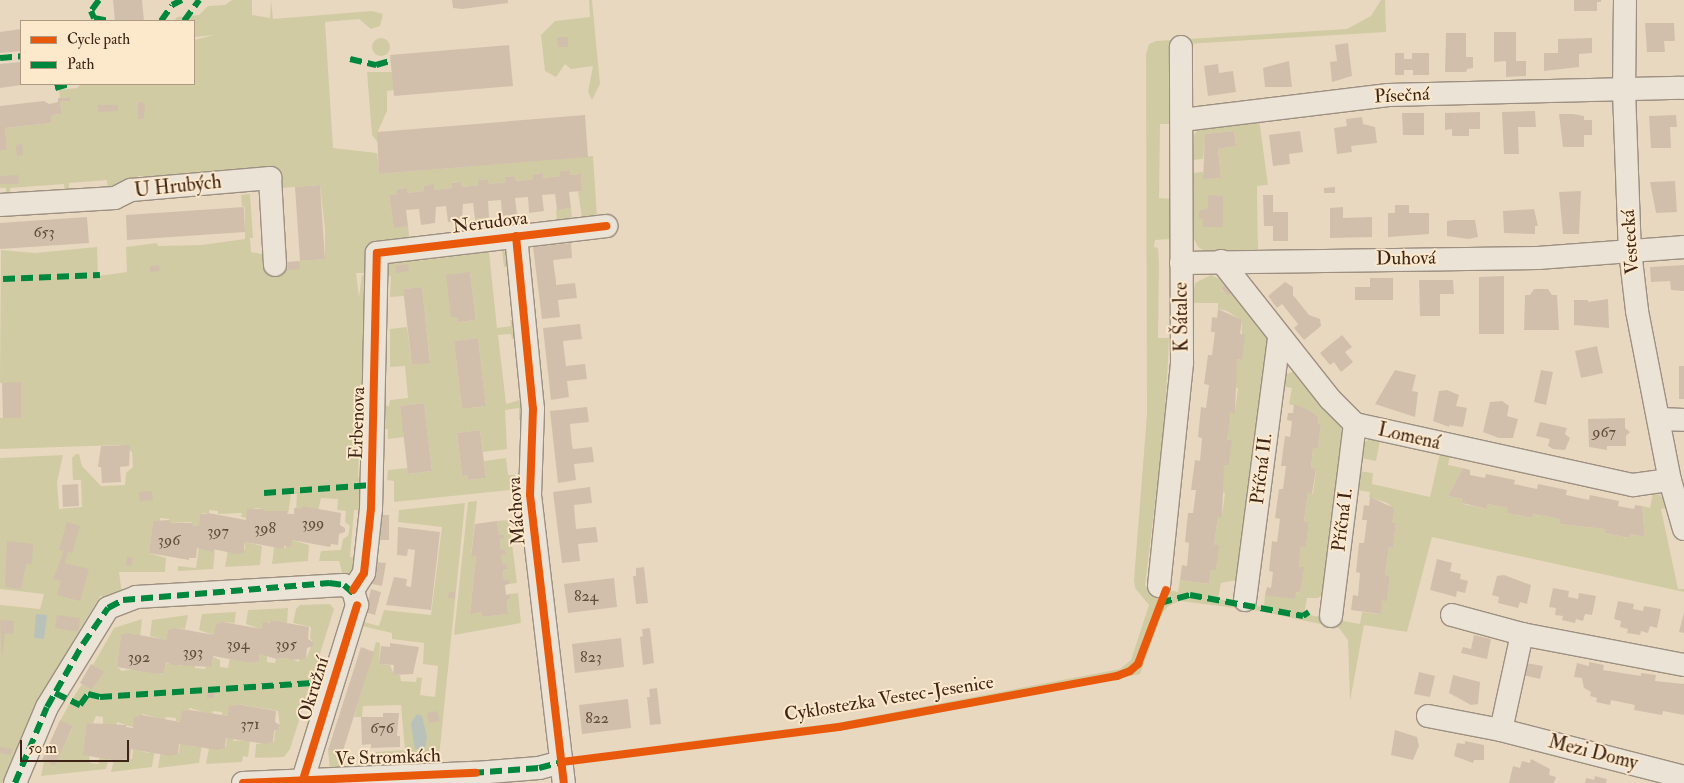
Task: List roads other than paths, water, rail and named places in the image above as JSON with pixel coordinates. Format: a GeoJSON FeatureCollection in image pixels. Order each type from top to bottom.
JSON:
{"type":"FeatureCollection","features":[{"type":"Feature","properties":{"kind":"street","name":"Vestecká"},"geometry":{"type":"LineString","coordinates":[[1625,0],[1624,91],[1630,251],[1637,312],[1670,480],[1684,530]]}},
{"type":"Feature","properties":{"kind":"street","name":"K Šátalce"},"geometry":{"type":"LineString","coordinates":[[1159,586],[1179,406],[1181,47]]}},
{"type":"Feature","properties":{"kind":"street","name":"Písečná"},"geometry":{"type":"LineString","coordinates":[[1182,120],[1388,95],[1624,91],[1684,88]]}},
{"type":"Feature","properties":{"kind":"street","name":"U Hrubých"},"geometry":{"type":"LineString","coordinates":[[0,205],[108,198],[131,190],[270,178],[275,266]]}},
{"type":"Feature","properties":{"kind":"street","name":"Nerudova"},"geometry":{"type":"LineString","coordinates":[[378,253],[606,226]]}},
{"type":"Feature","properties":{"kind":"street","name":"Máchova"},"geometry":{"type":"LineString","coordinates":[[516,236],[533,409],[529,491],[563,772]]}},
{"type":"Feature","properties":{"kind":"street","name":"Duhová"},"geometry":{"type":"LineString","coordinates":[[1181,263],[1538,258],[1684,247]]}},
{"type":"Feature","properties":{"kind":"street","name":"Erbenova"},"geometry":{"type":"LineString","coordinates":[[353,590],[364,573],[370,527],[378,253]]}},
{"type":"Feature","properties":{"kind":"street","name":"Lomená"},"geometry":{"type":"LineString","coordinates":[[1221,261],[1330,399],[1356,424],[1633,485],[1670,480]]}},
{"type":"Feature","properties":{"kind":"street","name":"Příčná II."},"geometry":{"type":"LineString","coordinates":[[1245,600],[1280,337]]}},
{"type":"Feature","properties":{"kind":"street"},"geometry":{"type":"LineString","coordinates":[[1659,419],[1684,420]]}},
{"type":"Feature","properties":{"kind":"street","name":"Příčná I."},"geometry":{"type":"LineString","coordinates":[[1331,616],[1356,424]]}},
{"type":"Feature","properties":{"kind":"street"},"geometry":{"type":"LineString","coordinates":[[15,783],[47,707],[83,644],[108,608],[123,600],[329,583],[344,585],[353,590]]}},
{"type":"Feature","properties":{"kind":"street","name":"Okružní"},"geometry":{"type":"LineString","coordinates":[[302,780],[357,605],[353,590]]}},
{"type":"Feature","properties":{"kind":"street"},"geometry":{"type":"LineString","coordinates":[[1452,614],[1522,634],[1684,665]]}},
{"type":"Feature","properties":{"kind":"street"},"geometry":{"type":"LineString","coordinates":[[1502,730],[1522,634]]}},
{"type":"Feature","properties":{"kind":"street","name":"Mezi Domy"},"geometry":{"type":"LineString","coordinates":[[1428,716],[1502,730],[1684,777]]}},
{"type":"Feature","properties":{"kind":"street","name":"Ve Stromkách"},"geometry":{"type":"LineString","coordinates":[[243,783],[302,780],[475,778],[540,768],[563,772]]}}]}
